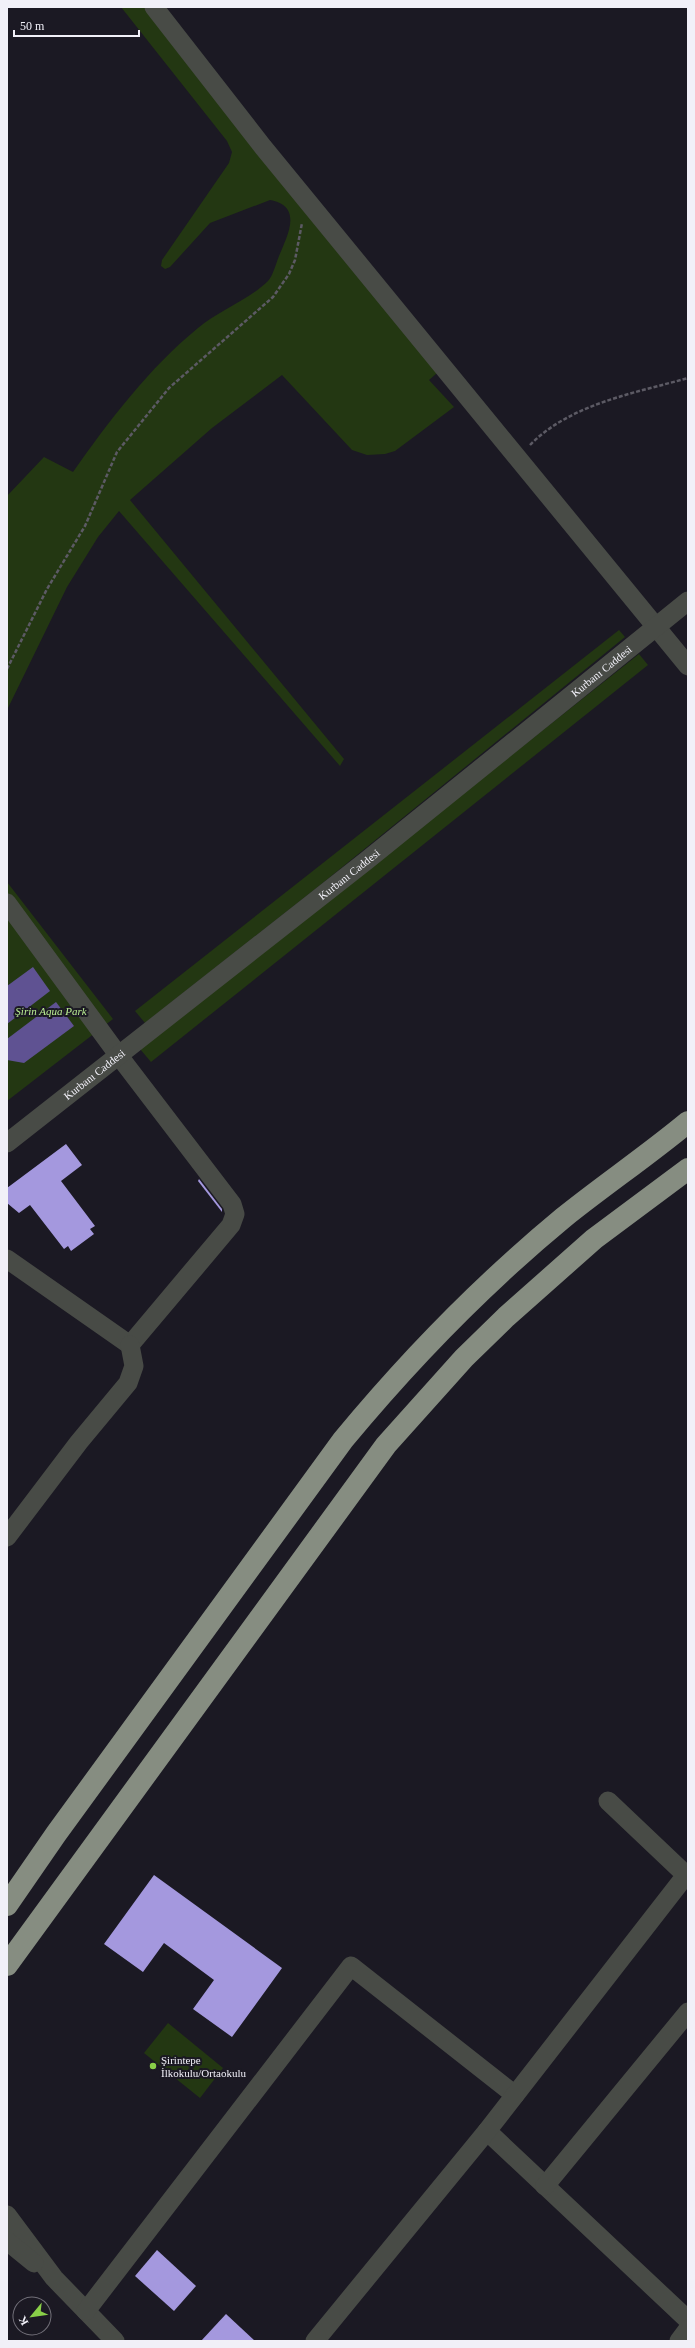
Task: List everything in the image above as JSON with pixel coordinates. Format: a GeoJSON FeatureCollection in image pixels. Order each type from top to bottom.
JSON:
{"type":"FeatureCollection","features":[{"type":"Feature","properties":{"kind":"highway"},"geometry":{"type":"LineString","coordinates":[[7,1905],[56,1834],[343,1440],[372,1404],[434,1337],[519,1256],[564,1218],[688,1122]]}},
{"type":"Feature","properties":{"kind":"highway"},"geometry":{"type":"LineString","coordinates":[[7,1965],[386,1445],[464,1358],[506,1316],[594,1239],[688,1169]]}},
{"type":"Feature","properties":{"kind":"street"},"geometry":{"type":"LineString","coordinates":[[154,7],[300,193],[688,666]]}},
{"type":"Feature","properties":{"kind":"street","name":"Kurbanı Caddesi"},"geometry":{"type":"LineString","coordinates":[[7,1143],[119,1056],[688,602]]}},
{"type":"Feature","properties":{"kind":"street"},"geometry":{"type":"LineString","coordinates":[[7,903],[119,1056],[232,1204],[235,1214],[232,1225],[130,1345]]}},
{"type":"Feature","properties":{"kind":"street"},"geometry":{"type":"LineString","coordinates":[[7,1259],[130,1345],[134,1366],[128,1383],[79,1442],[7,1538]]}},
{"type":"Feature","properties":{"kind":"street"},"geometry":{"type":"LineString","coordinates":[[315,2341],[487,2131],[687,1876],[608,1801]]}},
{"type":"Feature","properties":{"kind":"street"},"geometry":{"type":"LineString","coordinates":[[86,2311],[351,1966],[515,2095]]}},
{"type":"Feature","properties":{"kind":"street"},"geometry":{"type":"LineString","coordinates":[[545,2186],[688,2012]]}},
{"type":"Feature","properties":{"kind":"street"},"geometry":{"type":"LineString","coordinates":[[487,2131],[688,2320]]}},
{"type":"Feature","properties":{"kind":"street"},"geometry":{"type":"LineString","coordinates":[[7,2215],[54,2278],[115,2341]]}},
{"type":"Feature","properties":{"kind":"street"},"geometry":{"type":"LineString","coordinates":[[7,2242],[54,2278]]}},
{"type":"Feature","properties":{"kind":"street"},"geometry":{"type":"LineString","coordinates":[[679,2341],[688,2329]]}},
{"type":"Feature","properties":{"kind":"path"},"geometry":{"type":"LineString","coordinates":[[7,669],[47,589],[85,526],[118,452],[169,388],[264,307],[282,287],[300,246],[303,219],[300,193]]}},
{"type":"Feature","properties":{"kind":"path"},"geometry":{"type":"LineString","coordinates":[[517,458],[537,438],[594,405],[688,378]]}},
{"type":"Feature","properties":{"kind":"green space"},"geometry":{"type":"Polygon","coordinates":[[[121,7],[150,7],[444,367],[429,380],[454,407],[395,451],[385,454],[367,455],[352,450],[282,375],[212,428],[130,500],[344,759],[340,766],[119,511],[98,537],[67,587],[7,710],[7,496],[44,457],[73,472],[115,415],[163,360],[198,328],[252,294],[270,279],[289,231],[290,215],[287,208],[280,203],[270,200],[210,223],[170,267],[165,269],[161,266],[162,260],[229,163],[232,152],[227,141],[121,7]]]}},
{"type":"Feature","properties":{"kind":"green space"},"geometry":{"type":"Polygon","coordinates":[[[619,630],[625,637],[319,886],[145,1023],[135,1011],[619,630]]]}},
{"type":"Feature","properties":{"kind":"green space"},"geometry":{"type":"Polygon","coordinates":[[[639,654],[648,665],[151,1062],[140,1049],[639,654]]]}},
{"type":"Feature","properties":{"kind":"green space","name":"Şirin Aqua Park"},"geometry":{"type":"Polygon","coordinates":[[[7,882],[113,1019],[7,1101],[7,882]]]}},
{"type":"Feature","properties":{"kind":"green space"},"geometry":{"type":"Polygon","coordinates":[[[168,2023],[223,2068],[200,2098],[144,2053],[168,2023]]]}},
{"type":"Feature","properties":{"kind":"shaded area"},"geometry":{"type":"Polygon","coordinates":[[[33,967],[50,991],[7,1024],[7,986],[33,967]]]}},
{"type":"Feature","properties":{"kind":"shaded area"},"geometry":{"type":"Polygon","coordinates":[[[56,1002],[74,1026],[24,1063],[7,1060],[7,1039],[56,1002]]]}},
{"type":"Feature","properties":{"kind":"building"},"geometry":{"type":"Polygon","coordinates":[[[66,1144],[82,1165],[61,1181],[95,1226],[90,1229],[94,1234],[71,1251],[68,1246],[64,1249],[30,1205],[19,1213],[7,1203],[7,1188],[66,1144]]]}},
{"type":"Feature","properties":{"kind":"building"},"geometry":{"type":"Polygon","coordinates":[[[199,1179],[222,1209],[222,1212],[198,1181],[199,1179]]]}},
{"type":"Feature","properties":{"kind":"building"},"geometry":{"type":"Polygon","coordinates":[[[154,1875],[282,1968],[232,2037],[193,2009],[214,1980],[164,1943],[143,1972],[104,1944],[154,1875]]]}},
{"type":"Feature","properties":{"kind":"building"},"geometry":{"type":"Polygon","coordinates":[[[157,2250],[196,2286],[174,2311],[135,2276],[157,2250]]]}},
{"type":"Feature","properties":{"kind":"building"},"geometry":{"type":"Polygon","coordinates":[[[226,2314],[255,2341],[201,2341],[226,2314]]]}},
{"type":"Feature","properties":{"kind":"place","name":"Şirintepe İlkokulu/Ortaokulu"},"geometry":{"type":"Point","coordinates":[153,2066]}}]}
